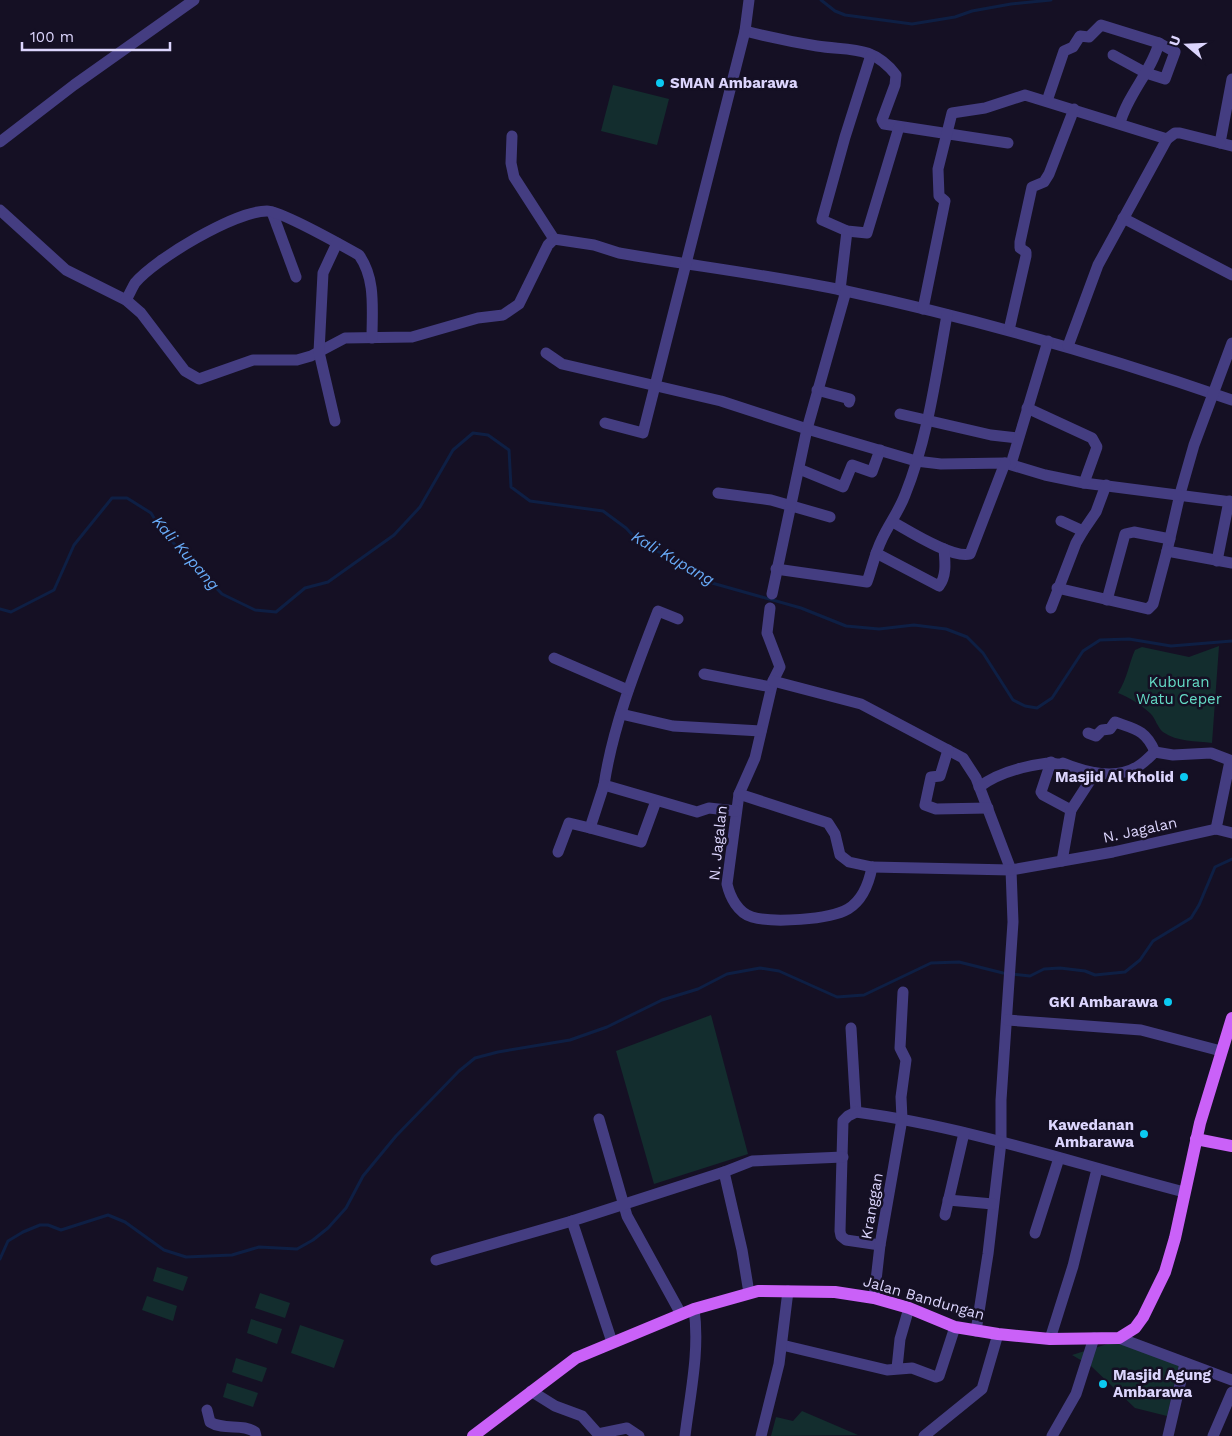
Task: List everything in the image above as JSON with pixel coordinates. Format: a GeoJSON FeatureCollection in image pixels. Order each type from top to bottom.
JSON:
{"type":"FeatureCollection","features":[{"type":"Feature","properties":{"kind":"main road"},"geometry":{"type":"LineString","coordinates":[[1119,1338],[1135,1328],[1153,1299],[1175,1238],[1196,1139],[1232,1018]]}},
{"type":"Feature","properties":{"kind":"main road"},"geometry":{"type":"LineString","coordinates":[[1196,1139],[1232,1146]]}},
{"type":"Feature","properties":{"kind":"main road","name":"Jalan Bandungan"},"geometry":{"type":"LineString","coordinates":[[473,1436],[576,1358],[694,1309],[749,1293],[788,1290],[835,1292],[874,1298],[909,1308],[955,1327],[976,1331],[1050,1339],[1119,1338]]}},
{"type":"Feature","properties":{"kind":"street"},"geometry":{"type":"LineString","coordinates":[[0,142],[74,85],[194,0]]}},
{"type":"Feature","properties":{"kind":"street"},"geometry":{"type":"LineString","coordinates":[[605,423],[643,433],[745,31],[749,0]]}},
{"type":"Feature","properties":{"kind":"street"},"geometry":{"type":"LineString","coordinates":[[1047,101],[1062,53],[1073,46],[1076,39],[1080,36],[1089,37],[1101,25],[1159,43],[1175,52],[1166,79],[1146,73],[1113,55]]}},
{"type":"Feature","properties":{"kind":"street"},"geometry":{"type":"LineString","coordinates":[[745,31],[821,46],[853,48],[871,55],[896,75],[896,85],[882,123],[946,135],[1008,143]]}},
{"type":"Feature","properties":{"kind":"street"},"geometry":{"type":"LineString","coordinates":[[1120,123],[1125,107],[1146,73],[1159,43]]}},
{"type":"Feature","properties":{"kind":"street"},"geometry":{"type":"LineString","coordinates":[[871,55],[845,137],[822,220],[847,231],[867,233],[900,127]]}},
{"type":"Feature","properties":{"kind":"street"},"geometry":{"type":"LineString","coordinates":[[1220,143],[1232,79]]}},
{"type":"Feature","properties":{"kind":"street"},"geometry":{"type":"LineString","coordinates":[[923,309],[945,201],[939,196],[938,169],[949,117],[956,111],[985,108],[1020,95],[1074,109],[1167,139]]}},
{"type":"Feature","properties":{"kind":"street"},"geometry":{"type":"LineString","coordinates":[[1009,330],[1026,256],[1026,252],[1020,248],[1020,242],[1032,187],[1044,182],[1049,174],[1074,109]]}},
{"type":"Feature","properties":{"kind":"street"},"geometry":{"type":"LineString","coordinates":[[1068,346],[1095,272],[1167,139],[1175,133],[1180,133],[1232,146]]}},
{"type":"Feature","properties":{"kind":"street"},"geometry":{"type":"LineString","coordinates":[[512,136],[511,163],[514,177],[554,240],[843,291],[923,309],[1068,346],[1232,400]]}},
{"type":"Feature","properties":{"kind":"street"},"geometry":{"type":"LineString","coordinates":[[0,210],[66,270],[126,300],[141,313],[185,371],[199,379],[253,360],[297,360],[319,352],[346,338],[412,337],[478,318],[503,314],[519,304],[548,245],[554,240]]}},
{"type":"Feature","properties":{"kind":"street"},"geometry":{"type":"LineString","coordinates":[[126,300],[135,283],[145,274],[211,229],[250,214],[268,211],[359,255],[367,266],[371,282],[372,338]]}},
{"type":"Feature","properties":{"kind":"street"},"geometry":{"type":"LineString","coordinates":[[272,212],[296,277]]}},
{"type":"Feature","properties":{"kind":"street"},"geometry":{"type":"LineString","coordinates":[[1124,218],[1232,275]]}},
{"type":"Feature","properties":{"kind":"street"},"geometry":{"type":"LineString","coordinates":[[772,594],[807,430],[843,291],[847,231]]}},
{"type":"Feature","properties":{"kind":"street"},"geometry":{"type":"LineString","coordinates":[[335,421],[319,352],[322,279],[337,243]]}},
{"type":"Feature","properties":{"kind":"street"},"geometry":{"type":"LineString","coordinates":[[776,569],[867,582],[876,553],[906,494],[927,419],[948,315]]}},
{"type":"Feature","properties":{"kind":"street"},"geometry":{"type":"LineString","coordinates":[[893,522],[944,548],[966,555],[970,554],[1018,438],[1048,341]]}},
{"type":"Feature","properties":{"kind":"street"},"geometry":{"type":"LineString","coordinates":[[1057,588],[1144,608],[1152,607],[1194,445],[1232,343]]}},
{"type":"Feature","properties":{"kind":"street"},"geometry":{"type":"LineString","coordinates":[[546,353],[562,364],[721,401],[807,430],[916,461],[941,464],[1008,464],[1044,475],[1084,482],[1231,501],[1217,561]]}},
{"type":"Feature","properties":{"kind":"street"},"geometry":{"type":"LineString","coordinates":[[817,390],[850,399],[849,402]]}},
{"type":"Feature","properties":{"kind":"street"},"geometry":{"type":"LineString","coordinates":[[1027,408],[1092,438],[1096,443],[1097,447],[1084,482]]}},
{"type":"Feature","properties":{"kind":"street"},"geometry":{"type":"LineString","coordinates":[[900,414],[991,435],[1018,438]]}},
{"type":"Feature","properties":{"kind":"street"},"geometry":{"type":"LineString","coordinates":[[799,468],[843,487],[852,466],[872,472],[880,450]]}},
{"type":"Feature","properties":{"kind":"street"},"geometry":{"type":"LineString","coordinates":[[1051,608],[1057,588],[1076,543],[1096,512],[1106,485]]}},
{"type":"Feature","properties":{"kind":"street"},"geometry":{"type":"LineString","coordinates":[[718,493],[792,505],[830,517]]}},
{"type":"Feature","properties":{"kind":"street"},"geometry":{"type":"LineString","coordinates":[[1061,521],[1083,531]]}},
{"type":"Feature","properties":{"kind":"street"},"geometry":{"type":"LineString","coordinates":[[1107,600],[1124,534],[1134,532],[1217,561],[1232,563]]}},
{"type":"Feature","properties":{"kind":"street"},"geometry":{"type":"LineString","coordinates":[[876,553],[939,586],[943,581],[945,565],[944,548]]}},
{"type":"Feature","properties":{"kind":"street","name":"N. Jagalan"},"geometry":{"type":"LineString","coordinates":[[770,608],[767,633],[780,667],[772,684],[755,758],[739,794],[727,884],[730,896],[739,908],[750,917],[770,919],[834,915],[848,909],[862,896],[870,880],[872,867]]}},
{"type":"Feature","properties":{"kind":"street"},"geometry":{"type":"LineString","coordinates":[[590,828],[604,785],[628,690],[658,611],[678,618]]}},
{"type":"Feature","properties":{"kind":"street"},"geometry":{"type":"LineString","coordinates":[[554,658],[628,690]]}},
{"type":"Feature","properties":{"kind":"street"},"geometry":{"type":"LineString","coordinates":[[704,674],[772,684],[861,704],[963,758],[969,764],[988,808],[1003,854],[1011,870],[1013,922],[1008,1020],[1001,1100],[1001,1142],[976,1331]]}},
{"type":"Feature","properties":{"kind":"street"},"geometry":{"type":"LineString","coordinates":[[621,714],[673,726],[761,731]]}},
{"type":"Feature","properties":{"kind":"street"},"geometry":{"type":"LineString","coordinates":[[1088,733],[1096,736],[1102,730],[1110,729],[1115,722],[1140,731],[1150,739],[1155,752]]}},
{"type":"Feature","properties":{"kind":"street"},"geometry":{"type":"LineString","coordinates":[[948,750],[940,776],[931,777],[925,805],[936,809],[988,808]]}},
{"type":"Feature","properties":{"kind":"street"},"geometry":{"type":"LineString","coordinates":[[979,787],[990,779],[1012,770],[1051,762],[1058,765],[1063,763],[1095,774],[1120,773],[1140,765],[1155,752],[1174,755],[1211,753],[1231,761],[1216,829]]}},
{"type":"Feature","properties":{"kind":"street"},"geometry":{"type":"LineString","coordinates":[[1051,762],[1041,792],[1070,810]]}},
{"type":"Feature","properties":{"kind":"street"},"geometry":{"type":"LineString","coordinates":[[1062,861],[1070,810],[1095,774]]}},
{"type":"Feature","properties":{"kind":"street"},"geometry":{"type":"LineString","coordinates":[[604,785],[697,812],[709,808],[736,811]]}},
{"type":"Feature","properties":{"kind":"street","name":"N. Jagalan"},"geometry":{"type":"LineString","coordinates":[[739,794],[828,823],[835,834],[840,855],[849,862],[872,867],[1011,870],[1216,829],[1232,833]]}},
{"type":"Feature","properties":{"kind":"street"},"geometry":{"type":"LineString","coordinates":[[558,852],[569,823],[640,842],[656,800]]}},
{"type":"Feature","properties":{"kind":"street","name":"Kranggan"},"geometry":{"type":"LineString","coordinates":[[874,1298],[880,1245],[902,1119],[900,1097],[906,1060],[900,1048],[903,992]]}},
{"type":"Feature","properties":{"kind":"street"},"geometry":{"type":"LineString","coordinates":[[1008,1020],[1141,1030],[1221,1051]]}},
{"type":"Feature","properties":{"kind":"street"},"geometry":{"type":"LineString","coordinates":[[851,1028],[856,1112]]}},
{"type":"Feature","properties":{"kind":"street"},"geometry":{"type":"LineString","coordinates":[[880,1245],[846,1240],[840,1236],[843,1121],[856,1112],[902,1119],[1001,1142],[1184,1192]]}},
{"type":"Feature","properties":{"kind":"street"},"geometry":{"type":"LineString","coordinates":[[599,1119],[623,1206],[643,1249],[666,1284],[682,1314]]}},
{"type":"Feature","properties":{"kind":"street"},"geometry":{"type":"LineString","coordinates":[[945,1215],[964,1133]]}},
{"type":"Feature","properties":{"kind":"street"},"geometry":{"type":"LineString","coordinates":[[436,1260],[623,1206],[752,1161],[843,1157]]}},
{"type":"Feature","properties":{"kind":"street"},"geometry":{"type":"LineString","coordinates":[[1035,1233],[1059,1158]]}},
{"type":"Feature","properties":{"kind":"street"},"geometry":{"type":"LineString","coordinates":[[1050,1339],[1073,1266],[1097,1169]]}},
{"type":"Feature","properties":{"kind":"street"},"geometry":{"type":"LineString","coordinates":[[724,1172],[742,1250],[749,1293]]}},
{"type":"Feature","properties":{"kind":"street"},"geometry":{"type":"LineString","coordinates":[[948,1200],[993,1204]]}},
{"type":"Feature","properties":{"kind":"street"},"geometry":{"type":"LineString","coordinates":[[572,1221],[612,1342]]}},
{"type":"Feature","properties":{"kind":"street"},"geometry":{"type":"LineString","coordinates":[[761,1436],[782,1345],[788,1290]]}},
{"type":"Feature","properties":{"kind":"street"},"geometry":{"type":"LineString","coordinates":[[897,1368],[900,1339],[909,1308]]}},
{"type":"Feature","properties":{"kind":"street"},"geometry":{"type":"LineString","coordinates":[[684,1436],[696,1350],[697,1329],[694,1309]]}},
{"type":"Feature","properties":{"kind":"street"},"geometry":{"type":"LineString","coordinates":[[782,1345],[887,1370],[912,1368],[936,1377],[939,1376],[955,1327]]}},
{"type":"Feature","properties":{"kind":"street"},"geometry":{"type":"LineString","coordinates":[[924,1436],[982,1389],[998,1334]]}},
{"type":"Feature","properties":{"kind":"street"},"geometry":{"type":"LineString","coordinates":[[1052,1436],[1076,1394],[1094,1338]]}},
{"type":"Feature","properties":{"kind":"street"},"geometry":{"type":"LineString","coordinates":[[1119,1338],[1232,1380]]}},
{"type":"Feature","properties":{"kind":"street"},"geometry":{"type":"LineString","coordinates":[[1168,1436],[1184,1363]]}},
{"type":"Feature","properties":{"kind":"street"},"geometry":{"type":"LineString","coordinates":[[532,1391],[554,1406],[582,1416],[598,1434],[627,1428],[639,1436]]}},
{"type":"Feature","properties":{"kind":"street"},"geometry":{"type":"LineString","coordinates":[[1213,1436],[1232,1392]]}},
{"type":"Feature","properties":{"kind":"street"},"geometry":{"type":"LineString","coordinates":[[207,1410],[210,1422],[217,1427],[250,1429],[255,1432],[256,1436]]}},
{"type":"Feature","properties":{"kind":"green space"},"geometry":{"type":"Polygon","coordinates":[[[613,85],[669,99],[657,145],[601,131],[613,85]]]}},
{"type":"Feature","properties":{"kind":"green space","name":"Kuburan Watu Ceper"},"geometry":{"type":"Polygon","coordinates":[[[1219,646],[1212,743],[1187,741],[1168,735],[1161,730],[1152,715],[1139,704],[1118,693],[1124,682],[1135,650],[1142,647],[1189,657],[1219,646]]]}},
{"type":"Feature","properties":{"kind":"green space"},"geometry":{"type":"Polygon","coordinates":[[[711,1015],[748,1154],[654,1184],[616,1051],[711,1015]]]}},
{"type":"Feature","properties":{"kind":"green space"},"geometry":{"type":"Polygon","coordinates":[[[157,1267],[188,1277],[183,1291],[153,1281],[157,1267]]]}},
{"type":"Feature","properties":{"kind":"green space"},"geometry":{"type":"Polygon","coordinates":[[[260,1293],[290,1303],[285,1318],[255,1308],[260,1293]]]}},
{"type":"Feature","properties":{"kind":"green space"},"geometry":{"type":"Polygon","coordinates":[[[147,1296],[177,1306],[173,1321],[142,1310],[147,1296]]]}},
{"type":"Feature","properties":{"kind":"green space"},"geometry":{"type":"Polygon","coordinates":[[[251,1319],[282,1329],[277,1344],[247,1333],[251,1319]]]}},
{"type":"Feature","properties":{"kind":"green space"},"geometry":{"type":"Polygon","coordinates":[[[300,1325],[344,1340],[334,1368],[291,1353],[300,1325]]]}},
{"type":"Feature","properties":{"kind":"green space"},"geometry":{"type":"Polygon","coordinates":[[[1117,1341],[1179,1364],[1167,1416],[1135,1408],[1091,1366],[1072,1355],[1117,1341]]]}},
{"type":"Feature","properties":{"kind":"green space"},"geometry":{"type":"Polygon","coordinates":[[[236,1358],[267,1368],[262,1382],[232,1372],[236,1358]]]}},
{"type":"Feature","properties":{"kind":"green space"},"geometry":{"type":"Polygon","coordinates":[[[227,1383],[258,1393],[253,1407],[223,1397],[227,1383]]]}},
{"type":"Feature","properties":{"kind":"green space"},"geometry":{"type":"Polygon","coordinates":[[[802,1411],[858,1435],[771,1436],[776,1417],[793,1421],[802,1411]]]}},
{"type":"Feature","properties":{"kind":"waterway"},"geometry":{"type":"LineString","coordinates":[[821,0],[835,11],[845,15],[912,24],[955,17],[972,11],[1011,4],[1051,0]]}},
{"type":"Feature","properties":{"kind":"waterway","name":"Kali Kupang"},"geometry":{"type":"LineString","coordinates":[[0,609],[11,612],[54,590],[74,545],[112,498],[127,498],[151,513],[162,531],[222,594],[255,610],[276,612],[305,588],[328,582],[394,535],[420,507],[453,450],[473,433],[488,435],[509,450],[511,487],[530,501],[603,511],[626,528],[639,542],[697,571],[712,583],[801,608],[846,626],[879,629],[914,625],[946,629],[967,637],[983,653],[1013,700],[1025,706],[1037,708],[1052,698],[1083,651],[1100,640],[1129,639],[1171,646],[1232,641]]}},
{"type":"Feature","properties":{"kind":"waterway"},"geometry":{"type":"LineString","coordinates":[[0,1259],[8,1241],[40,1225],[48,1225],[61,1230],[108,1215],[125,1222],[164,1250],[186,1257],[232,1255],[259,1247],[297,1249],[313,1240],[328,1228],[346,1208],[363,1176],[396,1136],[459,1071],[475,1058],[498,1052],[570,1040],[607,1027],[662,1000],[698,989],[727,974],[760,968],[779,971],[837,997],[864,995],[931,963],[959,962],[1003,973],[1030,976],[1044,969],[1060,968],[1085,971],[1095,975],[1125,972],[1140,960],[1153,941],[1191,918],[1199,905],[1215,867],[1232,859]]}},
{"type":"Feature","properties":{"kind":"place","name":"SMAN Ambarawa"},"geometry":{"type":"Point","coordinates":[660,83]}},
{"type":"Feature","properties":{"kind":"place","name":"Masjid Al Kholid"},"geometry":{"type":"Point","coordinates":[1184,777]}},
{"type":"Feature","properties":{"kind":"place","name":"GKI Ambarawa"},"geometry":{"type":"Point","coordinates":[1168,1002]}},
{"type":"Feature","properties":{"kind":"place","name":"Kawedanan Ambarawa"},"geometry":{"type":"Point","coordinates":[1144,1134]}},
{"type":"Feature","properties":{"kind":"place","name":"Masjid Agung Ambarawa"},"geometry":{"type":"Point","coordinates":[1103,1384]}}]}
